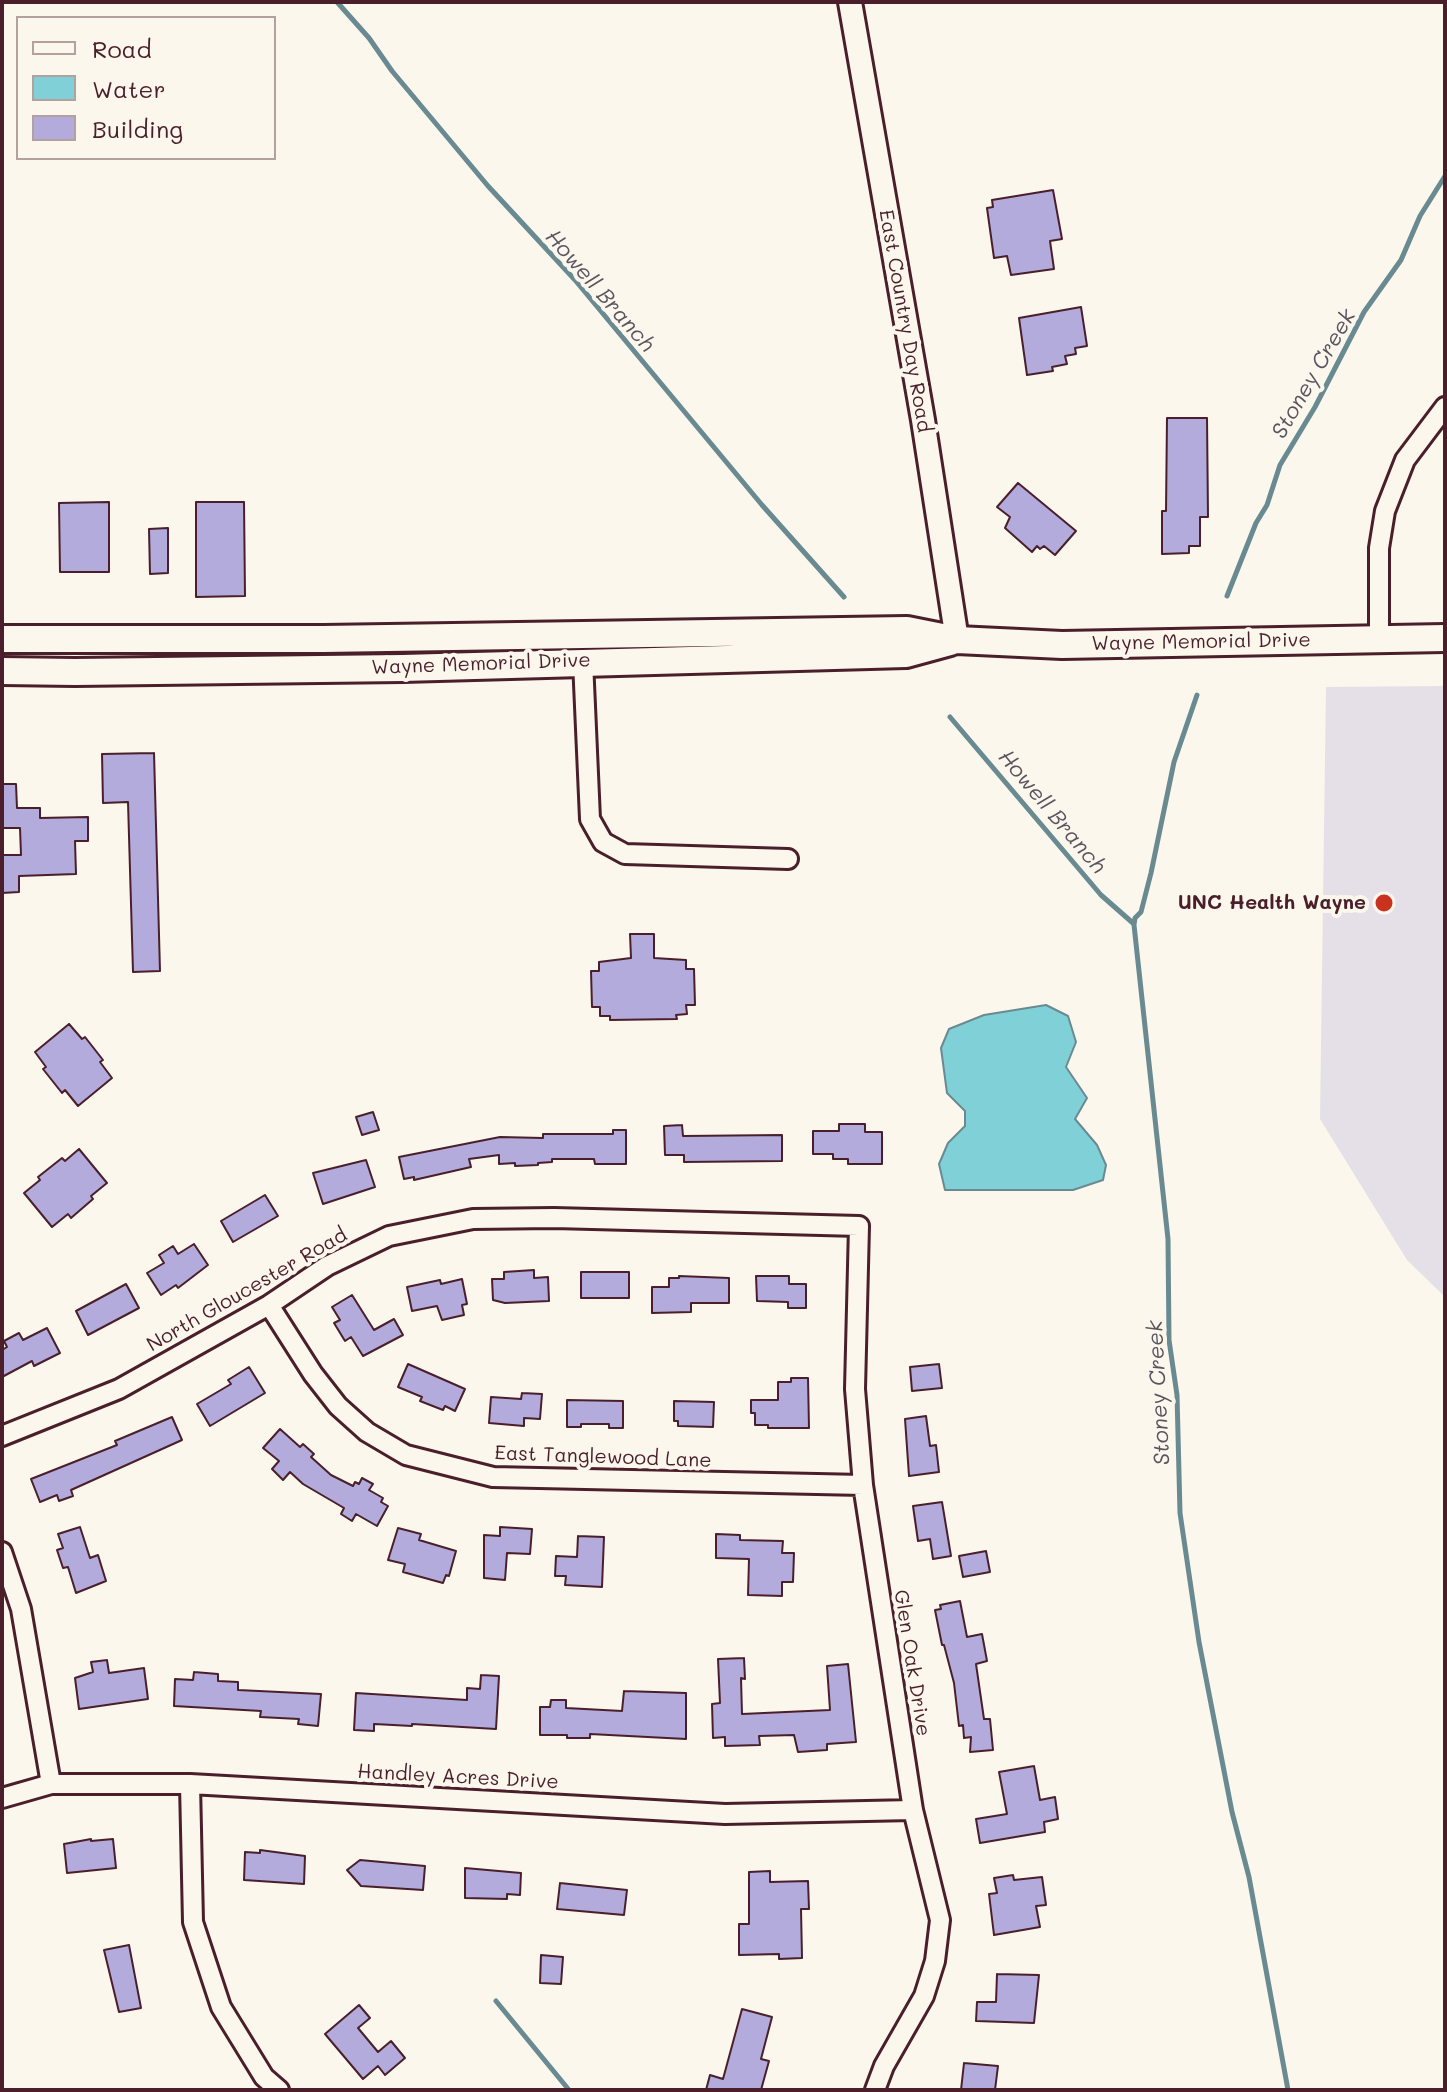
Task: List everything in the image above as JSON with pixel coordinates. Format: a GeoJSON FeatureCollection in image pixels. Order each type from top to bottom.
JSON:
{"type":"FeatureCollection","features":[{"type":"Feature","properties":{"kind":"main road","name":"Wayne Memorial Drive"},"geometry":{"type":"LineString","coordinates":[[2,639],[323,639],[907,630],[957,640],[1062,645],[1445,638]]}},
{"type":"Feature","properties":{"kind":"main road","name":"Wayne Memorial Drive"},"geometry":{"type":"LineString","coordinates":[[2,671],[403,668],[906,654],[957,640]]}},
{"type":"Feature","properties":{"kind":"street","name":"East Country Day Road"},"geometry":{"type":"LineString","coordinates":[[850,2],[923,420],[957,640]]}},
{"type":"Feature","properties":{"kind":"street"},"geometry":{"type":"LineString","coordinates":[[1379,639],[1379,548],[1385,511],[1405,460],[1445,407]]}},
{"type":"Feature","properties":{"kind":"street"},"geometry":{"type":"LineString","coordinates":[[583,661],[590,819],[603,842],[625,854],[788,859]]}},
{"type":"Feature","properties":{"kind":"street","name":"North Gloucester Road"},"geometry":{"type":"LineString","coordinates":[[2,1436],[119,1389],[269,1305],[327,1266],[389,1236],[473,1219],[554,1218],[859,1226]]}},
{"type":"Feature","properties":{"kind":"street","name":"Glen Oak Drive"},"geometry":{"type":"LineString","coordinates":[[859,1226],[855,1389],[863,1485],[913,1810],[940,1920],[935,1961],[924,1996],[884,2066],[875,2090]]}},
{"type":"Feature","properties":{"kind":"street","name":"East Tanglewood Lane"},"geometry":{"type":"LineString","coordinates":[[269,1305],[313,1374],[338,1406],[367,1432],[406,1455],[493,1477],[863,1485]]}},
{"type":"Feature","properties":{"kind":"street"},"geometry":{"type":"LineString","coordinates":[[2,1552],[21,1609],[51,1784]]}},
{"type":"Feature","properties":{"kind":"street","name":"Handley Acres Drive"},"geometry":{"type":"LineString","coordinates":[[2,1798],[51,1784],[190,1784],[725,1814],[913,1810]]}},
{"type":"Feature","properties":{"kind":"street"},"geometry":{"type":"LineString","coordinates":[[190,1784],[193,1922],[221,2007],[264,2077],[279,2090]]}},
{"type":"Feature","properties":{"kind":"shaded area","name":"UNC Health Wayne"},"geometry":{"type":"Polygon","coordinates":[[[1445,686],[1445,1297],[1407,1260],[1320,1119],[1326,687],[1445,686]]]}},
{"type":"Feature","properties":{"kind":"water"},"geometry":{"type":"Polygon","coordinates":[[[1046,1005],[1068,1016],[1076,1042],[1066,1067],[1087,1098],[1075,1119],[1097,1145],[1106,1165],[1103,1180],[1073,1190],[945,1190],[939,1164],[948,1143],[965,1126],[965,1111],[947,1093],[941,1048],[949,1029],[984,1015],[1046,1005]]]}},
{"type":"Feature","properties":{"kind":"building"},"geometry":{"type":"Polygon","coordinates":[[[1053,190],[1062,239],[1050,241],[1054,269],[1011,275],[1007,256],[994,258],[987,208],[993,207],[992,200],[1053,190]]]}},
{"type":"Feature","properties":{"kind":"building"},"geometry":{"type":"Polygon","coordinates":[[[1081,307],[1087,346],[1075,348],[1076,354],[1065,356],[1067,364],[1052,367],[1053,371],[1027,375],[1019,318],[1081,307]]]}},
{"type":"Feature","properties":{"kind":"building"},"geometry":{"type":"Polygon","coordinates":[[[1167,418],[1207,418],[1208,517],[1200,517],[1200,546],[1189,546],[1189,553],[1162,554],[1162,511],[1166,511],[1167,418]]]}},
{"type":"Feature","properties":{"kind":"building"},"geometry":{"type":"Polygon","coordinates":[[[1018,483],[1076,531],[1055,555],[1044,546],[1040,549],[1037,546],[1032,552],[1005,528],[1010,517],[997,507],[1018,483]]]}},
{"type":"Feature","properties":{"kind":"building"},"geometry":{"type":"Polygon","coordinates":[[[109,502],[109,572],[60,572],[59,503],[109,502]]]}},
{"type":"Feature","properties":{"kind":"building"},"geometry":{"type":"Polygon","coordinates":[[[196,502],[244,502],[245,596],[196,597],[196,502]]]}},
{"type":"Feature","properties":{"kind":"building"},"geometry":{"type":"Polygon","coordinates":[[[168,528],[168,573],[150,574],[149,529],[168,528]]]}},
{"type":"Feature","properties":{"kind":"building"},"geometry":{"type":"Polygon","coordinates":[[[154,753],[160,971],[133,972],[128,802],[103,803],[102,754],[154,753]]]}},
{"type":"Feature","properties":{"kind":"building"},"geometry":{"type":"Polygon","coordinates":[[[2,784],[16,784],[17,808],[40,808],[40,818],[88,817],[88,841],[75,841],[76,874],[19,876],[19,892],[2,893],[2,855],[21,855],[20,828],[2,828],[2,784]]]}},
{"type":"Feature","properties":{"kind":"building"},"geometry":{"type":"Polygon","coordinates":[[[630,934],[654,934],[654,958],[686,960],[686,969],[694,969],[695,1005],[686,1005],[687,1014],[676,1015],[677,1019],[610,1020],[610,1016],[600,1016],[600,1007],[592,1007],[591,971],[599,971],[599,962],[631,958],[630,934]]]}},
{"type":"Feature","properties":{"kind":"building"},"geometry":{"type":"Polygon","coordinates":[[[69,1024],[82,1039],[85,1037],[112,1078],[78,1106],[65,1090],[62,1093],[43,1069],[46,1067],[35,1052],[69,1024]]]}},
{"type":"Feature","properties":{"kind":"building"},"geometry":{"type":"Polygon","coordinates":[[[373,1112],[379,1130],[362,1135],[356,1117],[373,1112]]]}},
{"type":"Feature","properties":{"kind":"building"},"geometry":{"type":"Polygon","coordinates":[[[839,1124],[865,1124],[865,1132],[882,1132],[882,1164],[848,1164],[848,1159],[833,1159],[833,1154],[813,1154],[813,1131],[839,1131],[839,1124]]]}},
{"type":"Feature","properties":{"kind":"building"},"geometry":{"type":"Polygon","coordinates":[[[682,1125],[683,1136],[782,1135],[782,1161],[684,1162],[684,1155],[665,1155],[664,1126],[682,1125]]]}},
{"type":"Feature","properties":{"kind":"building"},"geometry":{"type":"Polygon","coordinates":[[[613,1130],[626,1130],[626,1164],[595,1164],[594,1159],[552,1159],[552,1162],[538,1165],[515,1166],[515,1163],[499,1164],[499,1155],[469,1159],[471,1167],[414,1180],[414,1177],[404,1179],[399,1157],[500,1137],[613,1134],[613,1130]]]}},
{"type":"Feature","properties":{"kind":"building"},"geometry":{"type":"Polygon","coordinates":[[[79,1149],[107,1183],[71,1218],[68,1214],[52,1227],[24,1193],[40,1180],[38,1177],[79,1149]]]}},
{"type":"Feature","properties":{"kind":"building"},"geometry":{"type":"Polygon","coordinates":[[[366,1160],[375,1187],[323,1204],[313,1173],[366,1160]]]}},
{"type":"Feature","properties":{"kind":"building"},"geometry":{"type":"Polygon","coordinates":[[[265,1195],[278,1216],[233,1242],[221,1221],[265,1195]]]}},
{"type":"Feature","properties":{"kind":"building"},"geometry":{"type":"Polygon","coordinates":[[[194,1244],[208,1265],[178,1288],[176,1285],[161,1295],[147,1273],[164,1263],[159,1255],[173,1246],[178,1254],[194,1244]]]}},
{"type":"Feature","properties":{"kind":"building"},"geometry":{"type":"Polygon","coordinates":[[[534,1270],[534,1278],[548,1277],[549,1301],[505,1303],[493,1300],[492,1279],[504,1279],[504,1272],[534,1270]]]}},
{"type":"Feature","properties":{"kind":"building"},"geometry":{"type":"Polygon","coordinates":[[[581,1272],[629,1272],[629,1298],[581,1298],[581,1272]]]}},
{"type":"Feature","properties":{"kind":"building"},"geometry":{"type":"Polygon","coordinates":[[[756,1276],[789,1276],[789,1284],[806,1284],[806,1308],[788,1308],[788,1302],[757,1301],[756,1276]]]}},
{"type":"Feature","properties":{"kind":"building"},"geometry":{"type":"Polygon","coordinates":[[[669,1278],[729,1278],[729,1303],[691,1303],[691,1312],[652,1313],[652,1287],[669,1287],[669,1278]]]}},
{"type":"Feature","properties":{"kind":"building"},"geometry":{"type":"Polygon","coordinates":[[[462,1279],[467,1304],[462,1305],[464,1315],[442,1320],[437,1306],[412,1311],[407,1287],[462,1279]]]}},
{"type":"Feature","properties":{"kind":"building"},"geometry":{"type":"Polygon","coordinates":[[[126,1284],[139,1308],[88,1335],[76,1311],[126,1284]]]}},
{"type":"Feature","properties":{"kind":"building"},"geometry":{"type":"Polygon","coordinates":[[[352,1295],[374,1330],[394,1319],[403,1335],[363,1356],[351,1337],[345,1341],[334,1323],[340,1320],[332,1307],[352,1295]]]}},
{"type":"Feature","properties":{"kind":"building"},"geometry":{"type":"Polygon","coordinates":[[[47,1328],[60,1353],[34,1366],[32,1361],[2,1377],[2,1350],[7,1347],[4,1341],[19,1333],[23,1340],[47,1328]]]}},
{"type":"Feature","properties":{"kind":"building"},"geometry":{"type":"Polygon","coordinates":[[[408,1364],[465,1389],[455,1411],[420,1401],[422,1397],[398,1387],[408,1364]]]}},
{"type":"Feature","properties":{"kind":"building"},"geometry":{"type":"Polygon","coordinates":[[[939,1364],[942,1388],[912,1391],[910,1367],[939,1364]]]}},
{"type":"Feature","properties":{"kind":"building"},"geometry":{"type":"Polygon","coordinates":[[[249,1367],[265,1393],[210,1426],[197,1404],[231,1384],[228,1380],[249,1367]]]}},
{"type":"Feature","properties":{"kind":"building"},"geometry":{"type":"Polygon","coordinates":[[[791,1378],[808,1378],[809,1428],[755,1425],[751,1400],[778,1400],[778,1382],[791,1382],[791,1378]]]}},
{"type":"Feature","properties":{"kind":"building"},"geometry":{"type":"Polygon","coordinates":[[[522,1393],[542,1394],[540,1419],[524,1418],[524,1426],[489,1423],[491,1397],[521,1399],[522,1393]]]}},
{"type":"Feature","properties":{"kind":"building"},"geometry":{"type":"Polygon","coordinates":[[[567,1400],[623,1401],[623,1428],[609,1428],[609,1424],[567,1427],[567,1400]]]}},
{"type":"Feature","properties":{"kind":"building"},"geometry":{"type":"Polygon","coordinates":[[[674,1401],[714,1402],[713,1427],[678,1426],[678,1421],[674,1421],[674,1401]]]}},
{"type":"Feature","properties":{"kind":"building"},"geometry":{"type":"Polygon","coordinates":[[[926,1416],[930,1446],[936,1445],[939,1472],[909,1476],[905,1419],[926,1416]]]}},
{"type":"Feature","properties":{"kind":"building"},"geometry":{"type":"Polygon","coordinates":[[[172,1417],[182,1440],[71,1490],[73,1496],[59,1501],[57,1495],[40,1502],[31,1479],[117,1445],[115,1441],[172,1417]]]}},
{"type":"Feature","properties":{"kind":"building"},"geometry":{"type":"Polygon","coordinates":[[[280,1429],[300,1447],[303,1444],[314,1454],[311,1457],[331,1475],[353,1486],[355,1482],[359,1484],[362,1478],[373,1484],[369,1490],[383,1498],[381,1502],[388,1506],[377,1526],[356,1514],[352,1521],[341,1514],[344,1508],[303,1484],[290,1472],[283,1480],[272,1469],[279,1461],[263,1448],[280,1429]]]}},
{"type":"Feature","properties":{"kind":"building"},"geometry":{"type":"Polygon","coordinates":[[[942,1502],[951,1556],[933,1559],[930,1539],[918,1541],[913,1506],[942,1502]]]}},
{"type":"Feature","properties":{"kind":"building"},"geometry":{"type":"Polygon","coordinates":[[[80,1527],[90,1558],[98,1555],[106,1581],[76,1593],[68,1567],[63,1568],[57,1550],[63,1548],[58,1534],[80,1527]]]}},
{"type":"Feature","properties":{"kind":"building"},"geometry":{"type":"Polygon","coordinates":[[[500,1527],[532,1529],[530,1554],[507,1553],[505,1580],[484,1578],[484,1535],[500,1536],[500,1527]]]}},
{"type":"Feature","properties":{"kind":"building"},"geometry":{"type":"Polygon","coordinates":[[[398,1528],[421,1534],[419,1540],[456,1551],[449,1576],[446,1575],[443,1583],[403,1572],[405,1564],[388,1560],[398,1528]]]}},
{"type":"Feature","properties":{"kind":"building"},"geometry":{"type":"Polygon","coordinates":[[[716,1534],[740,1535],[740,1540],[783,1541],[782,1553],[794,1553],[793,1582],[782,1582],[782,1596],[748,1595],[749,1559],[716,1558],[716,1534]]]}},
{"type":"Feature","properties":{"kind":"building"},"geometry":{"type":"Polygon","coordinates":[[[578,1536],[604,1537],[602,1587],[565,1585],[566,1576],[555,1576],[556,1556],[577,1557],[578,1536]]]}},
{"type":"Feature","properties":{"kind":"building"},"geometry":{"type":"Polygon","coordinates":[[[986,1551],[990,1572],[963,1577],[959,1556],[986,1551]]]}},
{"type":"Feature","properties":{"kind":"building"},"geometry":{"type":"Polygon","coordinates":[[[960,1601],[967,1637],[982,1634],[987,1661],[976,1664],[984,1719],[990,1719],[993,1750],[970,1752],[971,1737],[964,1738],[963,1725],[959,1726],[954,1683],[935,1610],[941,1609],[940,1605],[960,1601]]]}},
{"type":"Feature","properties":{"kind":"building"},"geometry":{"type":"Polygon","coordinates":[[[744,1658],[742,1714],[830,1710],[827,1666],[848,1664],[856,1742],[827,1744],[827,1750],[798,1752],[794,1735],[759,1736],[760,1745],[725,1746],[725,1737],[713,1738],[712,1704],[720,1703],[718,1659],[744,1658]]]}},
{"type":"Feature","properties":{"kind":"building"},"geometry":{"type":"Polygon","coordinates":[[[107,1660],[109,1673],[144,1668],[148,1699],[79,1709],[75,1678],[93,1672],[91,1662],[107,1660]]]}},
{"type":"Feature","properties":{"kind":"building"},"geometry":{"type":"Polygon","coordinates":[[[194,1672],[218,1674],[218,1681],[238,1682],[238,1690],[321,1694],[318,1726],[298,1724],[299,1719],[260,1717],[261,1711],[174,1706],[175,1679],[193,1680],[194,1672]]]}},
{"type":"Feature","properties":{"kind":"building"},"geometry":{"type":"Polygon","coordinates":[[[481,1675],[499,1676],[496,1729],[374,1724],[374,1731],[354,1730],[356,1693],[467,1700],[467,1688],[480,1689],[481,1675]]]}},
{"type":"Feature","properties":{"kind":"building"},"geometry":{"type":"Polygon","coordinates":[[[624,1691],[686,1693],[686,1739],[540,1735],[540,1707],[550,1707],[551,1700],[566,1700],[566,1708],[622,1711],[624,1691]]]}},
{"type":"Feature","properties":{"kind":"building"},"geometry":{"type":"Polygon","coordinates":[[[1034,1766],[1040,1800],[1055,1797],[1058,1819],[1044,1822],[1045,1832],[980,1843],[976,1819],[1007,1814],[999,1772],[1034,1766]]]}},
{"type":"Feature","properties":{"kind":"building"},"geometry":{"type":"Polygon","coordinates":[[[113,1839],[116,1868],[67,1873],[64,1844],[113,1839]]]}},
{"type":"Feature","properties":{"kind":"building"},"geometry":{"type":"Polygon","coordinates":[[[260,1850],[305,1856],[304,1884],[244,1880],[245,1852],[260,1853],[260,1850]]]}},
{"type":"Feature","properties":{"kind":"building"},"geometry":{"type":"Polygon","coordinates":[[[360,1860],[425,1866],[423,1890],[361,1886],[347,1870],[360,1860]]]}},
{"type":"Feature","properties":{"kind":"building"},"geometry":{"type":"Polygon","coordinates":[[[465,1868],[521,1873],[520,1895],[507,1894],[507,1899],[465,1898],[465,1868]]]}},
{"type":"Feature","properties":{"kind":"building"},"geometry":{"type":"Polygon","coordinates":[[[770,1871],[770,1882],[808,1881],[809,1909],[801,1909],[802,1958],[779,1959],[779,1954],[739,1955],[739,1924],[749,1924],[749,1872],[770,1871]]]}},
{"type":"Feature","properties":{"kind":"building"},"geometry":{"type":"Polygon","coordinates":[[[1013,1875],[1014,1880],[1042,1877],[1046,1905],[1036,1906],[1040,1927],[994,1935],[989,1894],[997,1893],[994,1878],[1013,1875]]]}},
{"type":"Feature","properties":{"kind":"building"},"geometry":{"type":"Polygon","coordinates":[[[560,1883],[627,1890],[624,1915],[557,1909],[560,1883]]]}},
{"type":"Feature","properties":{"kind":"building"},"geometry":{"type":"Polygon","coordinates":[[[129,1945],[141,2008],[119,2012],[104,1950],[129,1945]]]}},
{"type":"Feature","properties":{"kind":"building"},"geometry":{"type":"Polygon","coordinates":[[[541,1955],[563,1957],[561,1984],[540,1983],[541,1955]]]}},
{"type":"Feature","properties":{"kind":"building"},"geometry":{"type":"Polygon","coordinates":[[[997,1974],[1039,1975],[1034,2023],[976,2021],[977,2002],[996,2002],[997,1974]]]}},
{"type":"Feature","properties":{"kind":"building"},"geometry":{"type":"Polygon","coordinates":[[[359,2005],[370,2018],[358,2028],[378,2052],[391,2041],[405,2058],[385,2075],[378,2066],[363,2079],[325,2034],[359,2005]]]}},
{"type":"Feature","properties":{"kind":"building"},"geometry":{"type":"Polygon","coordinates":[[[742,2009],[772,2017],[761,2059],[769,2061],[761,2090],[706,2090],[710,2075],[723,2079],[742,2009]]]}},
{"type":"Feature","properties":{"kind":"building"},"geometry":{"type":"Polygon","coordinates":[[[964,2063],[998,2066],[995,2090],[961,2090],[964,2063]]]}},
{"type":"Feature","properties":{"kind":"waterway","name":"Howell Branch"},"geometry":{"type":"LineString","coordinates":[[337,2],[488,186],[575,280],[762,505],[844,597]]}},
{"type":"Feature","properties":{"kind":"waterway","name":"Stoney Creek"},"geometry":{"type":"LineString","coordinates":[[1227,596],[1256,523],[1267,505],[1280,465],[1315,407],[1364,312],[1401,260],[1420,216],[1445,176]]}},
{"type":"Feature","properties":{"kind":"waterway","name":"Stoney Creek"},"geometry":{"type":"LineString","coordinates":[[1197,695],[1174,762],[1151,873],[1141,912],[1135,918],[1134,925],[1168,1239],[1169,1340],[1177,1395],[1180,1513],[1199,1642],[1232,1812],[1249,1877],[1288,2090]]}},
{"type":"Feature","properties":{"kind":"waterway","name":"Howell Branch"},"geometry":{"type":"LineString","coordinates":[[950,717],[1101,895],[1134,924]]}},
{"type":"Feature","properties":{"kind":"waterway"},"geometry":{"type":"LineString","coordinates":[[496,2001],[569,2090]]}},
{"type":"Feature","properties":{"kind":"place","name":"UNC Health Wayne"},"geometry":{"type":"Point","coordinates":[1384,903]}}]}
